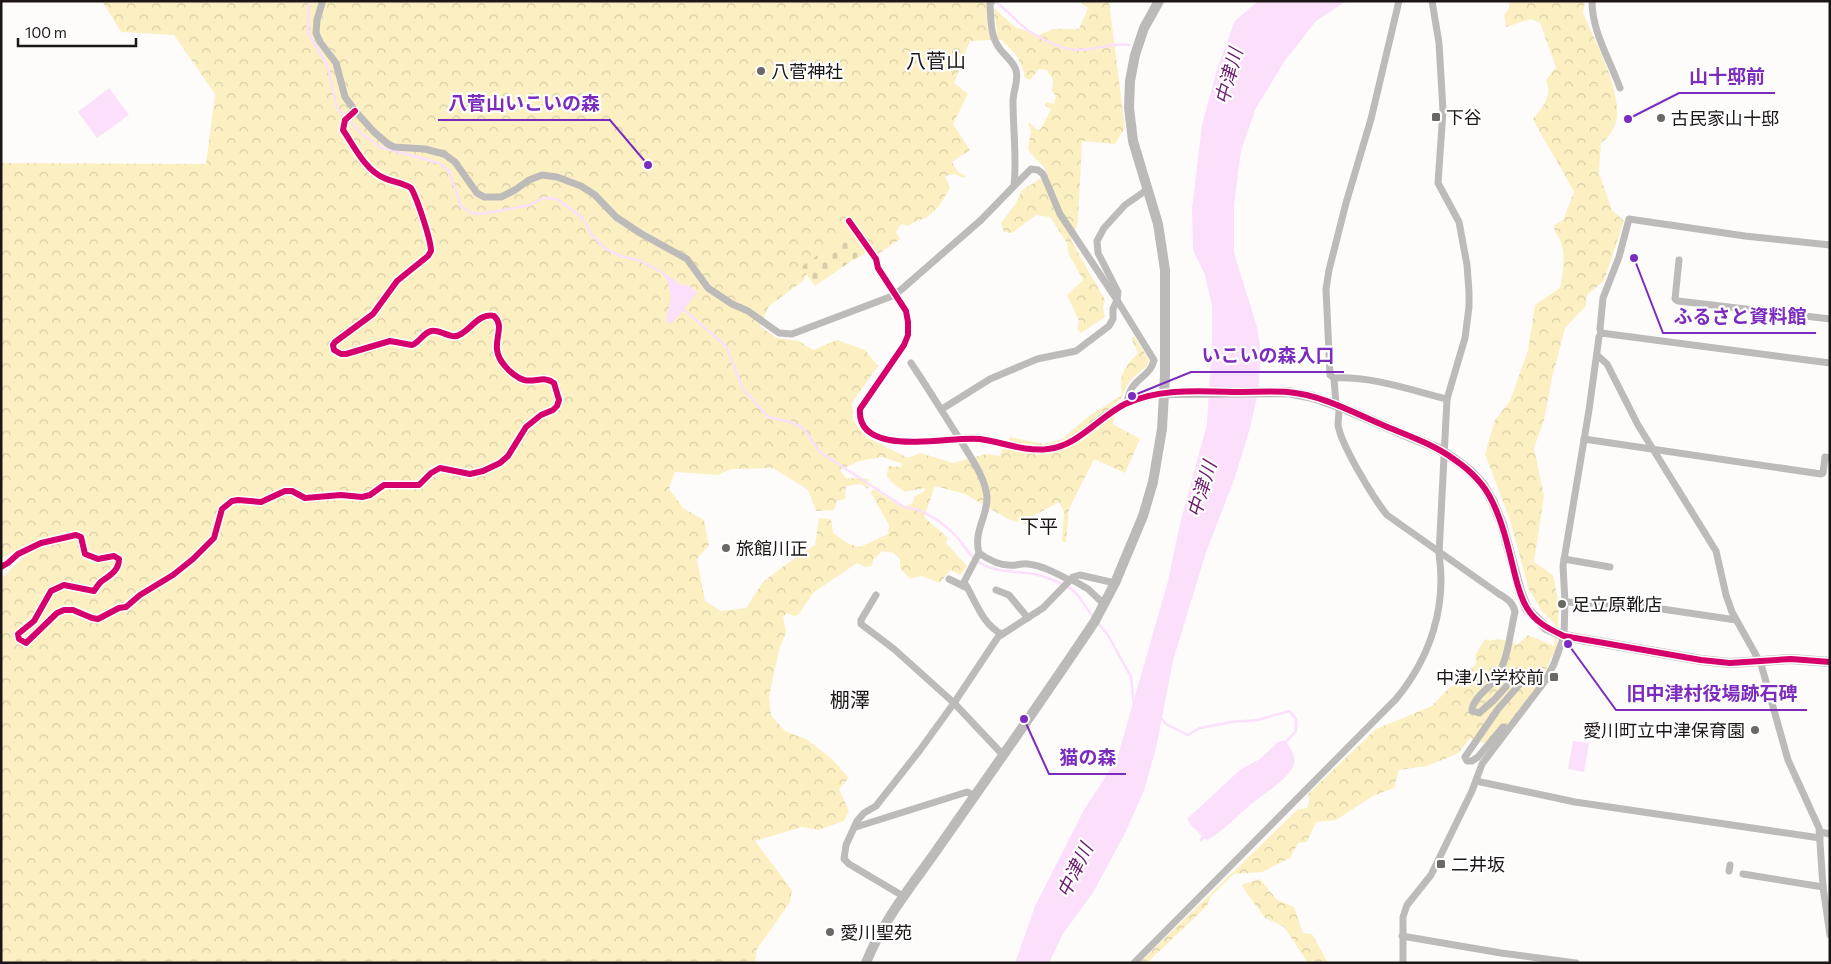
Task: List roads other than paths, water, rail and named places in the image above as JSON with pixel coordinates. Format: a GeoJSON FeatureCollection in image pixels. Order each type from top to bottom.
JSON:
{"type":"FeatureCollection","features":[{"type":"Feature","properties":{"kind":"street"},"geometry":{"type":"LineString","coordinates":[[992,1],[990,4],[991,24],[994,39],[1016,70],[1017,79],[1013,99],[1014,186]]}},
{"type":"Feature","properties":{"kind":"street"},"geometry":{"type":"LineString","coordinates":[[866,963],[877,939],[903,896],[975,796],[1095,621],[1115,583],[1143,516],[1152,482],[1169,392],[1165,270],[1158,224],[1133,141],[1129,108],[1130,81],[1135,54],[1144,28],[1159,1]]}},
{"type":"Feature","properties":{"kind":"street"},"geometry":{"type":"LineString","coordinates":[[1399,1],[1371,119],[1328,273],[1326,289],[1330,376],[1334,378],[1336,405],[1339,410],[1338,424],[1347,448],[1387,516],[1511,602],[1515,612],[1504,660],[1497,678],[1474,705],[1472,711],[1479,713],[1512,680],[1519,685],[1498,709],[1465,757],[1467,761],[1472,762],[1503,728],[1508,729]]}},
{"type":"Feature","properties":{"kind":"street"},"geometry":{"type":"LineString","coordinates":[[1134,963],[1396,699],[1411,681],[1428,647],[1437,617],[1441,588],[1440,554],[1447,399],[1468,324],[1469,292],[1467,265],[1459,222],[1438,183],[1443,111],[1438,59],[1439,43],[1432,1]]}},
{"type":"Feature","properties":{"kind":"street"},"geometry":{"type":"LineString","coordinates":[[1592,1],[1593,13],[1604,50],[1620,88]]}},
{"type":"Feature","properties":{"kind":"street"},"geometry":{"type":"LineString","coordinates":[[322,3],[315,27],[318,38],[333,58],[339,70],[350,115],[394,146],[425,149],[444,154],[450,158],[477,193],[484,197],[501,197],[528,180],[542,175],[557,177],[581,186],[595,195],[616,218],[687,259],[708,288],[732,304],[748,311],[779,333],[792,334],[895,295],[974,227],[1031,169],[1038,170],[1043,174],[1060,214],[1118,300],[1154,360],[1152,368],[1131,388],[1128,393],[1127,403]]}},
{"type":"Feature","properties":{"kind":"street"},"geometry":{"type":"LineString","coordinates":[[1,567],[18,554],[41,543],[76,535],[81,537],[85,554],[98,559],[114,556],[119,560],[118,566],[108,579],[102,581],[94,591],[64,584],[51,591],[34,621],[18,634],[19,639],[26,643],[57,613],[64,610],[73,610],[98,619],[126,607],[140,595],[173,575],[193,559],[214,538],[220,513],[228,503],[238,500],[261,502],[285,491],[306,498],[341,495],[362,497],[373,493],[384,485],[419,485],[431,473],[440,468],[475,474],[493,467],[505,459],[526,427],[541,415],[553,410],[557,406],[559,400],[558,392],[551,380],[524,380],[507,369],[499,360],[496,348],[499,326],[494,316],[487,316],[478,320],[458,336],[432,331],[412,345],[390,341],[346,354],[341,354],[334,350],[333,345],[335,342],[372,314],[389,290],[405,274],[428,256],[431,248],[413,191],[409,186],[382,178],[369,167],[343,130],[350,115]]}},
{"type":"Feature","properties":{"kind":"street"},"geometry":{"type":"LineString","coordinates":[[942,409],[990,379],[1037,359],[1076,351],[1109,326],[1113,319],[1113,309],[1118,300],[1118,292],[1098,253],[1097,241],[1104,228],[1125,205],[1148,189]]}},
{"type":"Feature","properties":{"kind":"street"},"geometry":{"type":"LineString","coordinates":[[1403,963],[1403,917],[1408,905],[1431,875],[1476,781],[1482,764],[1545,681],[1554,664],[1564,636],[1564,559],[1601,333],[1603,298],[1619,257],[1629,219],[1745,236],[1830,245]]}},
{"type":"Feature","properties":{"kind":"street"},"geometry":{"type":"LineString","coordinates":[[849,221],[876,260],[878,268],[895,295],[902,302],[908,322],[908,335],[898,356],[860,409],[862,422],[868,431],[876,436],[899,442],[978,438],[1047,450],[1073,440],[1104,416],[1127,403],[1169,392],[1288,392],[1313,397],[1437,448],[1470,471],[1492,500],[1502,524],[1520,591],[1527,608],[1546,628],[1564,636],[1702,660],[1730,663],[1796,659],[1830,662]]}},
{"type":"Feature","properties":{"kind":"street"},"geometry":{"type":"LineString","coordinates":[[1679,260],[1675,298],[1678,301],[1830,319]]}},
{"type":"Feature","properties":{"kind":"street"},"geometry":{"type":"LineString","coordinates":[[1601,333],[1830,363]]}},
{"type":"Feature","properties":{"kind":"street"},"geometry":{"type":"LineString","coordinates":[[1597,355],[1607,364],[1621,395],[1653,450],[1716,550],[1726,595],[1736,620],[1761,664],[1788,760],[1820,835],[1823,887],[1830,935]]}},
{"type":"Feature","properties":{"kind":"street"},"geometry":{"type":"LineString","coordinates":[[911,363],[942,409],[976,467],[987,496],[979,531],[977,558],[964,582],[986,620],[997,632],[1002,634]]}},
{"type":"Feature","properties":{"kind":"street"},"geometry":{"type":"LineString","coordinates":[[1334,378],[1345,377],[1373,380],[1447,399]]}},
{"type":"Feature","properties":{"kind":"street"},"geometry":{"type":"LineString","coordinates":[[1584,439],[1821,474],[1823,473],[1825,457],[1830,458]]}},
{"type":"Feature","properties":{"kind":"street"},"geometry":{"type":"LineString","coordinates":[[977,558],[1001,564],[1016,565],[1022,563],[1041,566],[1088,588],[1104,605]]}},
{"type":"Feature","properties":{"kind":"street"},"geometry":{"type":"LineString","coordinates":[[1564,559],[1606,564]]}},
{"type":"Feature","properties":{"kind":"street"},"geometry":{"type":"LineString","coordinates":[[903,896],[849,864],[844,859],[846,844],[857,821],[864,813],[876,806],[920,750],[1002,634],[1043,608],[1069,580],[1080,575],[1115,583]]}},
{"type":"Feature","properties":{"kind":"street"},"geometry":{"type":"LineString","coordinates":[[949,579],[967,587]]}},
{"type":"Feature","properties":{"kind":"street"},"geometry":{"type":"LineString","coordinates":[[996,590],[1009,595],[1028,618]]}},
{"type":"Feature","properties":{"kind":"street"},"geometry":{"type":"LineString","coordinates":[[876,595],[861,620],[861,624],[894,649],[954,703],[1003,755]]}},
{"type":"Feature","properties":{"kind":"street"},"geometry":{"type":"LineString","coordinates":[[1564,602],[1635,605],[1736,620]]}},
{"type":"Feature","properties":{"kind":"street"},"geometry":{"type":"LineString","coordinates":[[1476,781],[1576,802],[1820,835],[1830,834]]}},
{"type":"Feature","properties":{"kind":"street"},"geometry":{"type":"LineString","coordinates":[[856,826],[967,792],[975,796]]}},
{"type":"Feature","properties":{"kind":"street"},"geometry":{"type":"LineString","coordinates":[[1743,874],[1823,887]]}},
{"type":"Feature","properties":{"kind":"street"},"geometry":{"type":"LineString","coordinates":[[1402,936],[1501,953],[1576,963]]}},
{"type":"Feature","properties":{"kind":"water","name":"中津川"},"geometry":{"type":"Polygon","coordinates":[[[1258,1],[1346,1],[1316,21],[1284,62],[1256,108],[1241,150],[1234,205],[1234,253],[1257,327],[1261,353],[1258,392],[1250,428],[1234,480],[1206,552],[1173,661],[1156,748],[1144,791],[1124,835],[1094,891],[1063,934],[1049,963],[1015,963],[1035,906],[1084,810],[1117,759],[1168,581],[1180,524],[1207,424],[1212,306],[1205,275],[1193,250],[1192,209],[1202,125],[1217,69],[1235,21],[1258,1]]]}},
{"type":"Feature","properties":{"kind":"water"},"geometry":{"type":"Polygon","coordinates":[[[109,88],[129,115],[97,138],[78,112],[109,88]]]}},
{"type":"Feature","properties":{"kind":"water"},"geometry":{"type":"Polygon","coordinates":[[[668,275],[681,285],[689,285],[697,293],[673,322],[668,324],[666,320],[670,291],[666,278],[668,275]]]}},
{"type":"Feature","properties":{"kind":"water"},"geometry":{"type":"Polygon","coordinates":[[[1285,740],[1294,757],[1294,764],[1287,775],[1213,837],[1207,840],[1204,838],[1202,842],[1199,840],[1202,836],[1187,819],[1241,769],[1260,759],[1278,742],[1285,740]]]}},
{"type":"Feature","properties":{"kind":"water"},"geometry":{"type":"Polygon","coordinates":[[[1573,741],[1589,743],[1584,772],[1568,769],[1573,741]]]}},
{"type":"Feature","properties":{"kind":"waterway"},"geometry":{"type":"LineString","coordinates":[[309,1],[308,33],[327,65],[337,108],[363,135],[380,147],[439,163],[449,171],[461,206],[471,213],[481,214],[530,205],[543,198],[557,199],[582,217],[592,235],[606,249],[621,256],[641,261],[663,273],[669,280]]}},
{"type":"Feature","properties":{"kind":"waterway"},"geometry":{"type":"LineString","coordinates":[[994,1],[1029,31],[1064,48],[1082,50],[1123,44],[1129,45]]}},
{"type":"Feature","properties":{"kind":"waterway"},"geometry":{"type":"LineString","coordinates":[[682,308],[726,346],[743,389],[768,417],[790,422],[803,428],[820,452],[904,507],[918,510],[938,521],[956,536],[971,555],[987,567],[1032,574],[1056,581],[1076,593],[1093,617]]}},
{"type":"Feature","properties":{"kind":"waterway"},"geometry":{"type":"LineString","coordinates":[[1098,623],[1108,635],[1131,677],[1134,706]]}},
{"type":"Feature","properties":{"kind":"waterway"},"geometry":{"type":"LineString","coordinates":[[1160,717],[1166,724],[1188,735],[1200,728],[1232,722],[1258,720],[1289,711],[1296,719],[1296,731],[1285,743]]}},
{"type":"Feature","properties":{"kind":"place","name":"八菅神社"},"geometry":{"type":"Point","coordinates":[761,71]}},
{"type":"Feature","properties":{"kind":"place","name":"下谷"},"geometry":{"type":"Point","coordinates":[1436,117]}},
{"type":"Feature","properties":{"kind":"place","name":"古民家山十邸"},"geometry":{"type":"Point","coordinates":[1661,118]}},
{"type":"Feature","properties":{"kind":"place","name":"山十邸前"},"geometry":{"type":"Point","coordinates":[1628,119]}},
{"type":"Feature","properties":{"kind":"place","name":"八菅山いこいの森"},"geometry":{"type":"Point","coordinates":[648,165]}},
{"type":"Feature","properties":{"kind":"place","name":"ふるさと資料館"},"geometry":{"type":"Point","coordinates":[1634,258]}},
{"type":"Feature","properties":{"kind":"place","name":"いこいの森入口"},"geometry":{"type":"Point","coordinates":[1132,396]}},
{"type":"Feature","properties":{"kind":"place","name":"旅館川正"},"geometry":{"type":"Point","coordinates":[726,548]}},
{"type":"Feature","properties":{"kind":"place","name":"足立原靴店"},"geometry":{"type":"Point","coordinates":[1562,604]}},
{"type":"Feature","properties":{"kind":"place","name":"旧中津村役場跡石碑"},"geometry":{"type":"Point","coordinates":[1568,644]}},
{"type":"Feature","properties":{"kind":"place","name":"中津小学校前"},"geometry":{"type":"Point","coordinates":[1554,677]}},
{"type":"Feature","properties":{"kind":"place","name":"猫の森"},"geometry":{"type":"Point","coordinates":[1024,719]}},
{"type":"Feature","properties":{"kind":"place","name":"愛川町立中津保育園"},"geometry":{"type":"Point","coordinates":[1755,730]}},
{"type":"Feature","properties":{"kind":"place","name":"二井坂"},"geometry":{"type":"Point","coordinates":[1441,864]}},
{"type":"Feature","properties":{"kind":"place","name":"愛川聖苑"},"geometry":{"type":"Point","coordinates":[830,932]}},
{"type":"Feature","properties":{"kind":"district","name":"八菅山"},"geometry":{"type":"Point","coordinates":[936,60]}},
{"type":"Feature","properties":{"kind":"district","name":"下平"},"geometry":{"type":"Point","coordinates":[1039,525]}},
{"type":"Feature","properties":{"kind":"district","name":"棚澤"},"geometry":{"type":"Point","coordinates":[850,699]}}]}
